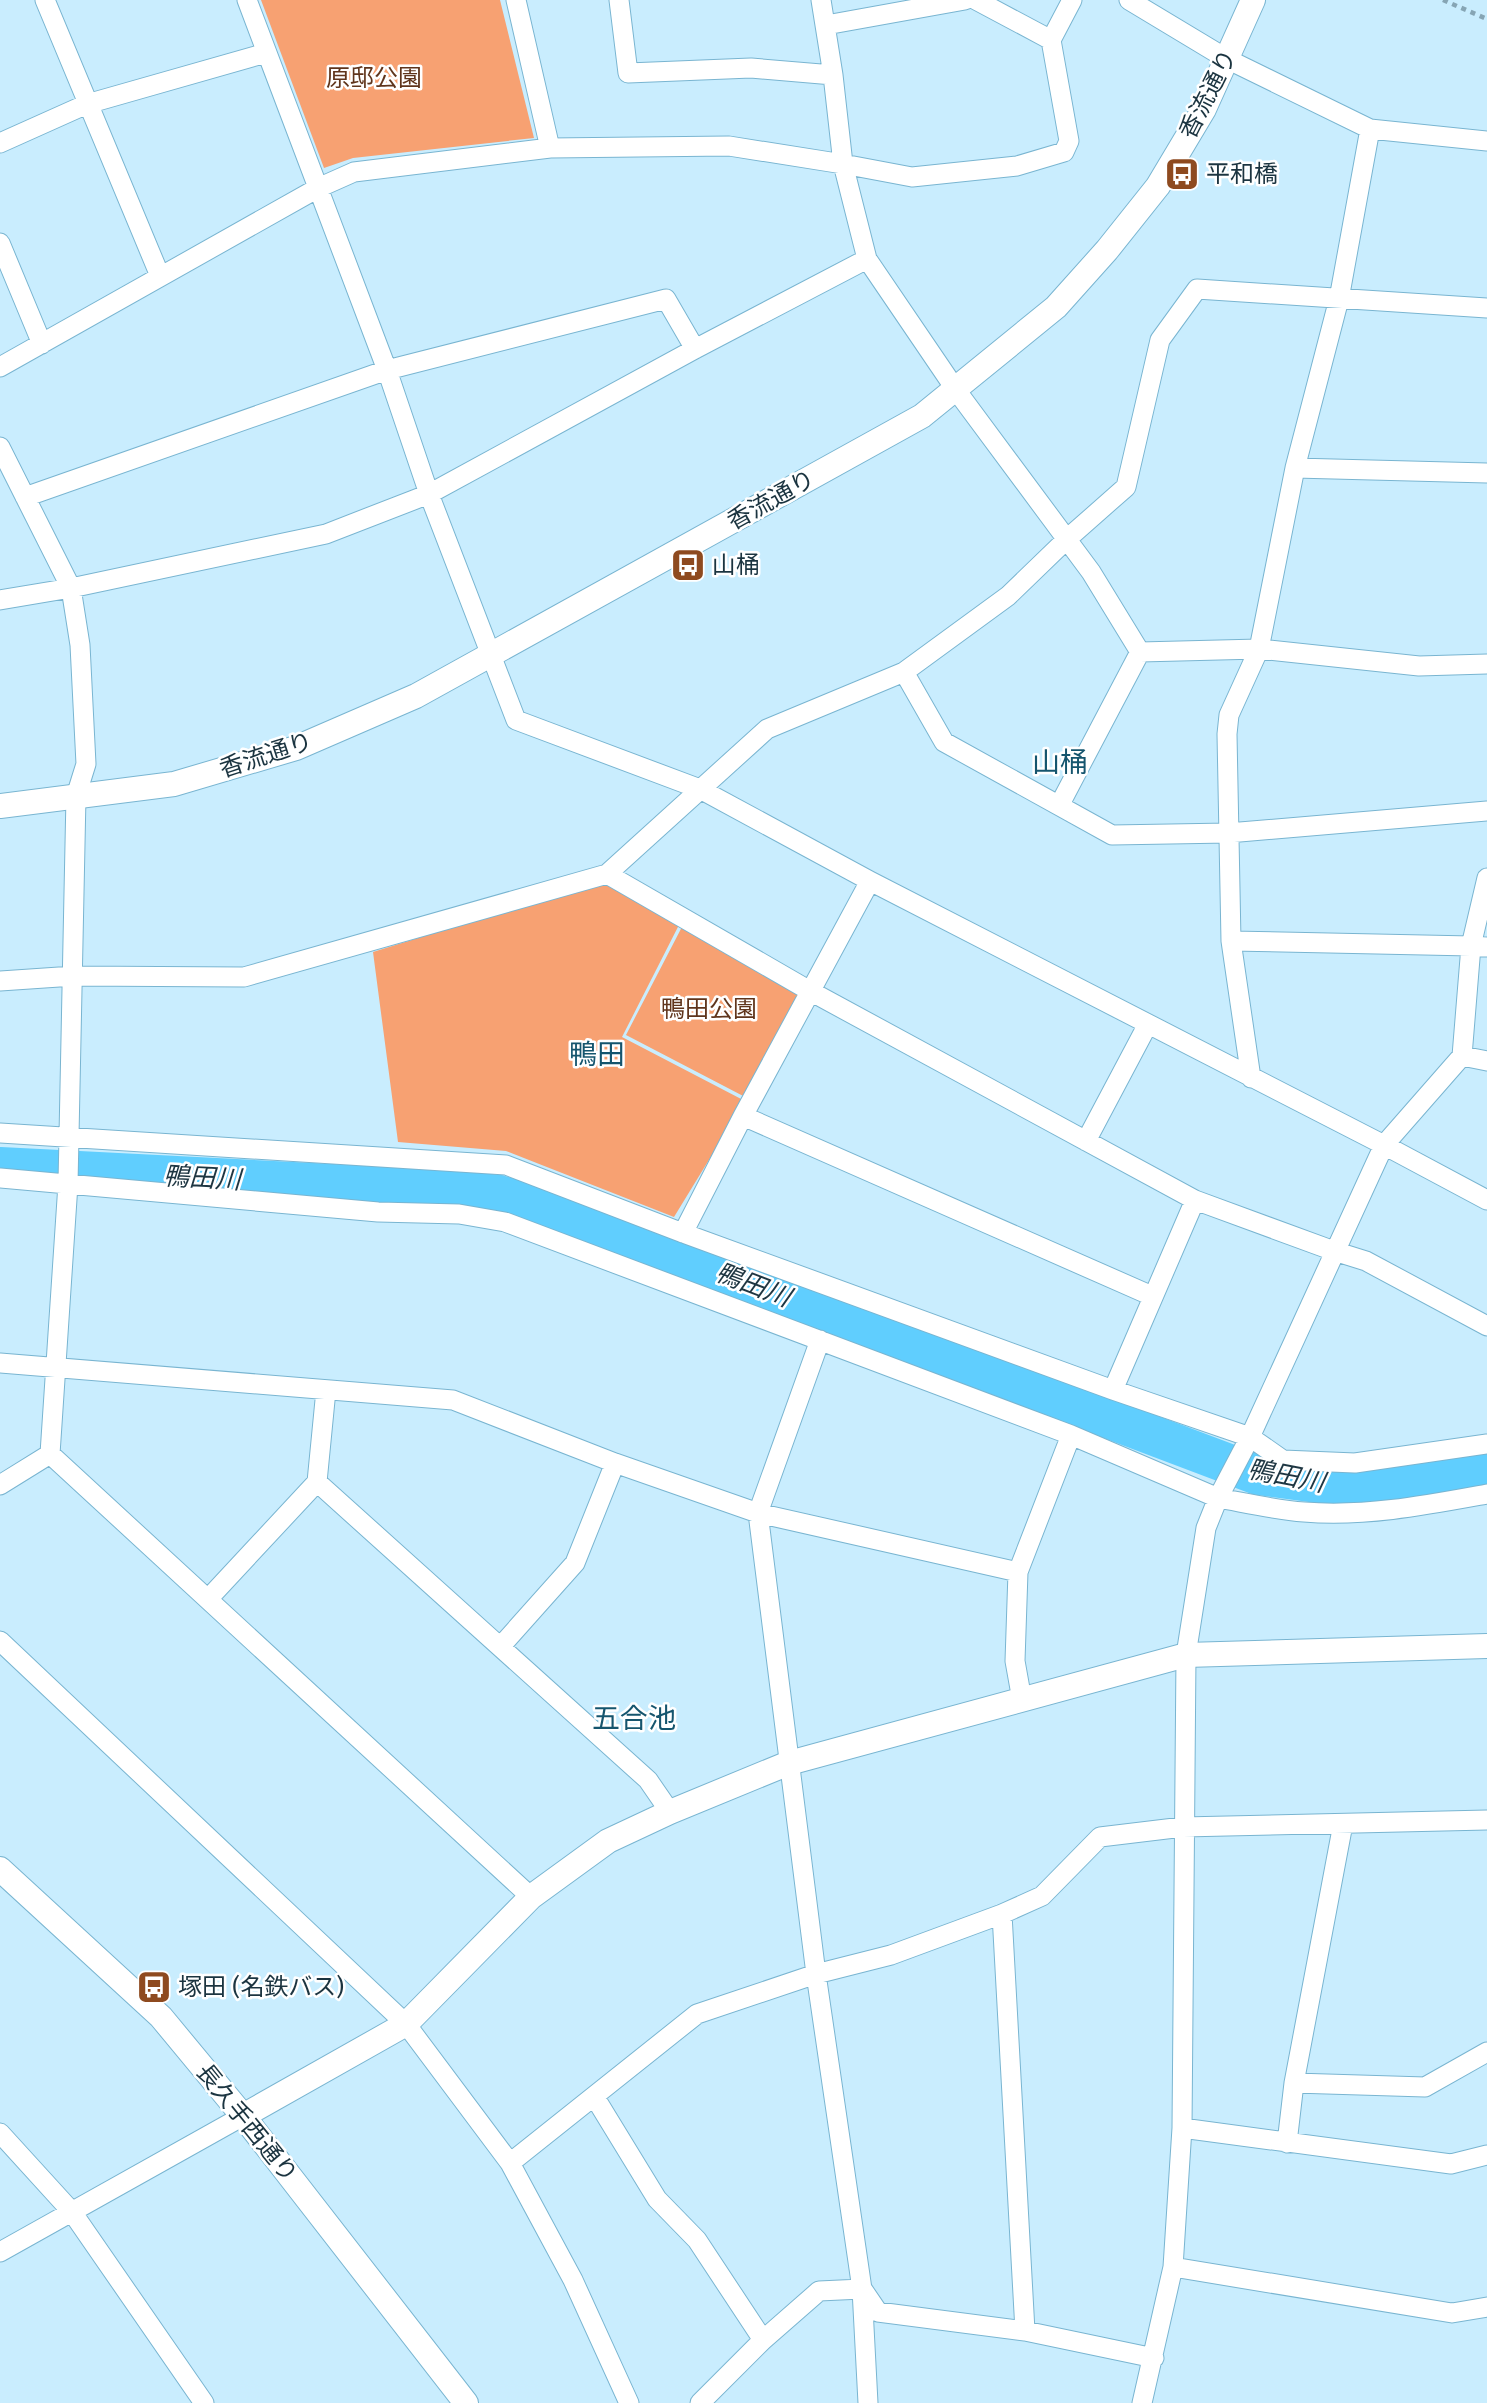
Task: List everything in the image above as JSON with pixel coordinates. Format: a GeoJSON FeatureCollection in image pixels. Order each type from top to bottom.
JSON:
{"type":"FeatureCollection","features":[{"type":"Feature","properties":{"kind":"street"},"geometry":{"type":"LineString","coordinates":[[45,0],[160,276]]}},
{"type":"Feature","properties":{"kind":"street"},"geometry":{"type":"LineString","coordinates":[[247,0],[387,370],[429,494],[516,720],[699,789],[870,881],[1487,1200]]}},
{"type":"Feature","properties":{"kind":"street"},"geometry":{"type":"LineString","coordinates":[[516,0],[551,148]]}},
{"type":"Feature","properties":{"kind":"street"},"geometry":{"type":"LineString","coordinates":[[620,0],[628,73],[751,68],[833,75]]}},
{"type":"Feature","properties":{"kind":"street"},"geometry":{"type":"LineString","coordinates":[[821,0],[843,164],[867,259],[956,390],[1091,572],[1140,652]]}},
{"type":"Feature","properties":{"kind":"street"},"geometry":{"type":"LineString","coordinates":[[826,25],[965,0]]}},
{"type":"Feature","properties":{"kind":"street"},"geometry":{"type":"LineString","coordinates":[[976,0],[1052,40]]}},
{"type":"Feature","properties":{"kind":"street"},"geometry":{"type":"LineString","coordinates":[[0,367],[318,188],[354,172],[551,148],[729,146],[912,177],[1017,166],[1065,152],[1069,141],[1052,40],[1072,0]]}},
{"type":"Feature","properties":{"kind":"street"},"geometry":{"type":"LineString","coordinates":[[1129,0],[1227,59],[1370,129],[1487,141]]}},
{"type":"Feature","properties":{"kind":"street","name":"香流通り"},"geometry":{"type":"LineString","coordinates":[[0,806],[174,784],[296,748],[416,696],[922,416],[1056,307],[1107,250],[1158,186],[1204,109],[1253,0]]}},
{"type":"Feature","properties":{"kind":"street"},"geometry":{"type":"LineString","coordinates":[[0,143],[87,104],[266,53]]}},
{"type":"Feature","properties":{"kind":"street"},"geometry":{"type":"LineString","coordinates":[[1251,1078],[1231,940],[1227,734],[1229,715],[1259,649],[1294,468],[1339,299],[1370,129]]}},
{"type":"Feature","properties":{"kind":"street"},"geometry":{"type":"LineString","coordinates":[[0,243],[42,344]]}},
{"type":"Feature","properties":{"kind":"street"},"geometry":{"type":"LineString","coordinates":[[0,600],[71,588],[326,534],[429,494],[867,259]]}},
{"type":"Feature","properties":{"kind":"street"},"geometry":{"type":"LineString","coordinates":[[0,981],[74,976],[244,977],[607,874],[767,729],[904,672],[1008,596],[1126,487],[1160,340],[1197,289],[1487,308]]}},
{"type":"Feature","properties":{"kind":"street"},"geometry":{"type":"LineString","coordinates":[[25,497],[387,370],[666,299],[695,349]]}},
{"type":"Feature","properties":{"kind":"street"},"geometry":{"type":"LineString","coordinates":[[0,447],[71,588],[80,645],[86,764],[76,796],[68,1184],[50,1454]]}},
{"type":"Feature","properties":{"kind":"street"},"geometry":{"type":"LineString","coordinates":[[1294,468],[1487,473]]}},
{"type":"Feature","properties":{"kind":"street"},"geometry":{"type":"LineString","coordinates":[[1140,652],[1259,649],[1419,666],[1487,663]]}},
{"type":"Feature","properties":{"kind":"street"},"geometry":{"type":"LineString","coordinates":[[1060,804],[1140,652]]}},
{"type":"Feature","properties":{"kind":"street"},"geometry":{"type":"LineString","coordinates":[[904,672],[944,742],[1112,835],[1228,833],[1487,811]]}},
{"type":"Feature","properties":{"kind":"street"},"geometry":{"type":"LineString","coordinates":[[607,874],[810,991],[1195,1200],[1366,1261],[1487,1326]]}},
{"type":"Feature","properties":{"kind":"street"},"geometry":{"type":"LineString","coordinates":[[1142,2403],[1173,2267],[1182,2128],[1186,1655],[1206,1528],[1384,1146],[1462,1056],[1487,878]]}},
{"type":"Feature","properties":{"kind":"street"},"geometry":{"type":"LineString","coordinates":[[683,1233],[870,881]]}},
{"type":"Feature","properties":{"kind":"street"},"geometry":{"type":"LineString","coordinates":[[1231,940],[1479,947]]}},
{"type":"Feature","properties":{"kind":"street"},"geometry":{"type":"LineString","coordinates":[[1086,1141],[1148,1024]]}},
{"type":"Feature","properties":{"kind":"street"},"geometry":{"type":"LineString","coordinates":[[1462,1056],[1487,1060]]}},
{"type":"Feature","properties":{"kind":"street"},"geometry":{"type":"LineString","coordinates":[[743,1116],[1152,1296]]}},
{"type":"Feature","properties":{"kind":"street"},"geometry":{"type":"LineString","coordinates":[[0,1133],[506,1165],[683,1233],[1112,1390],[1250,1437],[1283,1460],[1354,1462],[1487,1444]]}},
{"type":"Feature","properties":{"kind":"street"},"geometry":{"type":"LineString","coordinates":[[0,1178],[377,1212],[459,1214],[505,1222],[1071,1435],[1218,1498],[1303,1512],[1348,1513],[1401,1510],[1487,1494]]}},
{"type":"Feature","properties":{"kind":"street"},"geometry":{"type":"LineString","coordinates":[[1112,1390],[1195,1200]]}},
{"type":"Feature","properties":{"kind":"street"},"geometry":{"type":"LineString","coordinates":[[820,1340],[758,1513],[816,1974],[862,2289],[868,2403]]}},
{"type":"Feature","properties":{"kind":"street"},"geometry":{"type":"LineString","coordinates":[[0,1363],[453,1400],[615,1463],[758,1513],[1018,1572]]}},
{"type":"Feature","properties":{"kind":"street"},"geometry":{"type":"LineString","coordinates":[[209,1598],[317,1482],[326,1390]]}},
{"type":"Feature","properties":{"kind":"street"},"geometry":{"type":"LineString","coordinates":[[1022,1700],[1015,1661],[1018,1572],[1071,1435]]}},
{"type":"Feature","properties":{"kind":"street"},"geometry":{"type":"LineString","coordinates":[[0,1485],[50,1454]]}},
{"type":"Feature","properties":{"kind":"street"},"geometry":{"type":"LineString","coordinates":[[50,1454],[531,1897]]}},
{"type":"Feature","properties":{"kind":"street"},"geometry":{"type":"LineString","coordinates":[[501,1646],[575,1563],[615,1463]]}},
{"type":"Feature","properties":{"kind":"street"},"geometry":{"type":"LineString","coordinates":[[317,1482],[648,1780],[670,1812]]}},
{"type":"Feature","properties":{"kind":"street"},"geometry":{"type":"LineString","coordinates":[[0,1641],[406,2024],[510,2163],[573,2280],[629,2403]]}},
{"type":"Feature","properties":{"kind":"street"},"geometry":{"type":"LineString","coordinates":[[0,2252],[406,2024],[531,1897],[608,1841],[789,1763],[1186,1655],[1487,1646]]}},
{"type":"Feature","properties":{"kind":"street"},"geometry":{"type":"LineString","coordinates":[[510,2163],[696,2014],[816,1974],[891,1955],[1002,1914],[1042,1896],[1100,1837],[1183,1827],[1487,1820]]}},
{"type":"Feature","properties":{"kind":"street"},"geometry":{"type":"LineString","coordinates":[[1287,2143],[1294,2083],[1343,1824]]}},
{"type":"Feature","properties":{"kind":"street","name":"長久手西通り"},"geometry":{"type":"LineString","coordinates":[[0,1869],[160,2017],[243,2116],[466,2403]]}},
{"type":"Feature","properties":{"kind":"street"},"geometry":{"type":"LineString","coordinates":[[1002,1914],[1025,2331]]}},
{"type":"Feature","properties":{"kind":"street"},"geometry":{"type":"LineString","coordinates":[[1294,2083],[1425,2087],[1487,2052]]}},
{"type":"Feature","properties":{"kind":"street"},"geometry":{"type":"LineString","coordinates":[[594,2096],[657,2199],[696,2240],[763,2340]]}},
{"type":"Feature","properties":{"kind":"street"},"geometry":{"type":"LineString","coordinates":[[1182,2128],[1451,2164],[1487,2155]]}},
{"type":"Feature","properties":{"kind":"street"},"geometry":{"type":"LineString","coordinates":[[0,2133],[72,2212],[204,2403]]}},
{"type":"Feature","properties":{"kind":"street"},"geometry":{"type":"LineString","coordinates":[[1173,2267],[1452,2313],[1487,2307]]}},
{"type":"Feature","properties":{"kind":"street"},"geometry":{"type":"LineString","coordinates":[[862,2289],[878,2312],[1025,2331],[1154,2358]]}},
{"type":"Feature","properties":{"kind":"street"},"geometry":{"type":"LineString","coordinates":[[700,2403],[763,2340],[819,2291],[862,2289]]}},
{"type":"Feature","properties":{"kind":"path"},"geometry":{"type":"LineString","coordinates":[[1443,0],[1487,19]]}},
{"type":"Feature","properties":{"kind":"green space","name":"原邸公園"},"geometry":{"type":"Polygon","coordinates":[[[261,0],[500,0],[534,138],[353,158],[324,168],[261,0]]]}},
{"type":"Feature","properties":{"kind":"green space"},"geometry":{"type":"Polygon","coordinates":[[[608,879],[681,921],[622,1037],[745,1101],[674,1217],[506,1151],[398,1142],[373,952],[608,879]]]}},
{"type":"Feature","properties":{"kind":"green space","name":"鴨田公園"},"geometry":{"type":"Polygon","coordinates":[[[684,923],[801,992],[747,1098],[626,1035],[684,923]]]}},
{"type":"Feature","properties":{"kind":"waterway","name":"鴨田川"},"geometry":{"type":"LineString","coordinates":[[0,1167],[451,1190],[499,1195],[598,1226],[1258,1475],[1339,1486],[1449,1478],[1487,1471]]}},
{"type":"Feature","properties":{"kind":"place","name":"平和橋"},"geometry":{"type":"Point","coordinates":[1182,174]}},
{"type":"Feature","properties":{"kind":"place","name":"山桶"},"geometry":{"type":"Point","coordinates":[688,565]}},
{"type":"Feature","properties":{"kind":"place","name":"塚田 (名鉄バス)"},"geometry":{"type":"Point","coordinates":[154,1987]}},
{"type":"Feature","properties":{"kind":"district","name":"山桶"},"geometry":{"type":"Point","coordinates":[1060,762]}},
{"type":"Feature","properties":{"kind":"district","name":"鴨田"},"geometry":{"type":"Point","coordinates":[597,1054]}},
{"type":"Feature","properties":{"kind":"district","name":"五合池"},"geometry":{"type":"Point","coordinates":[634,1718]}}]}
